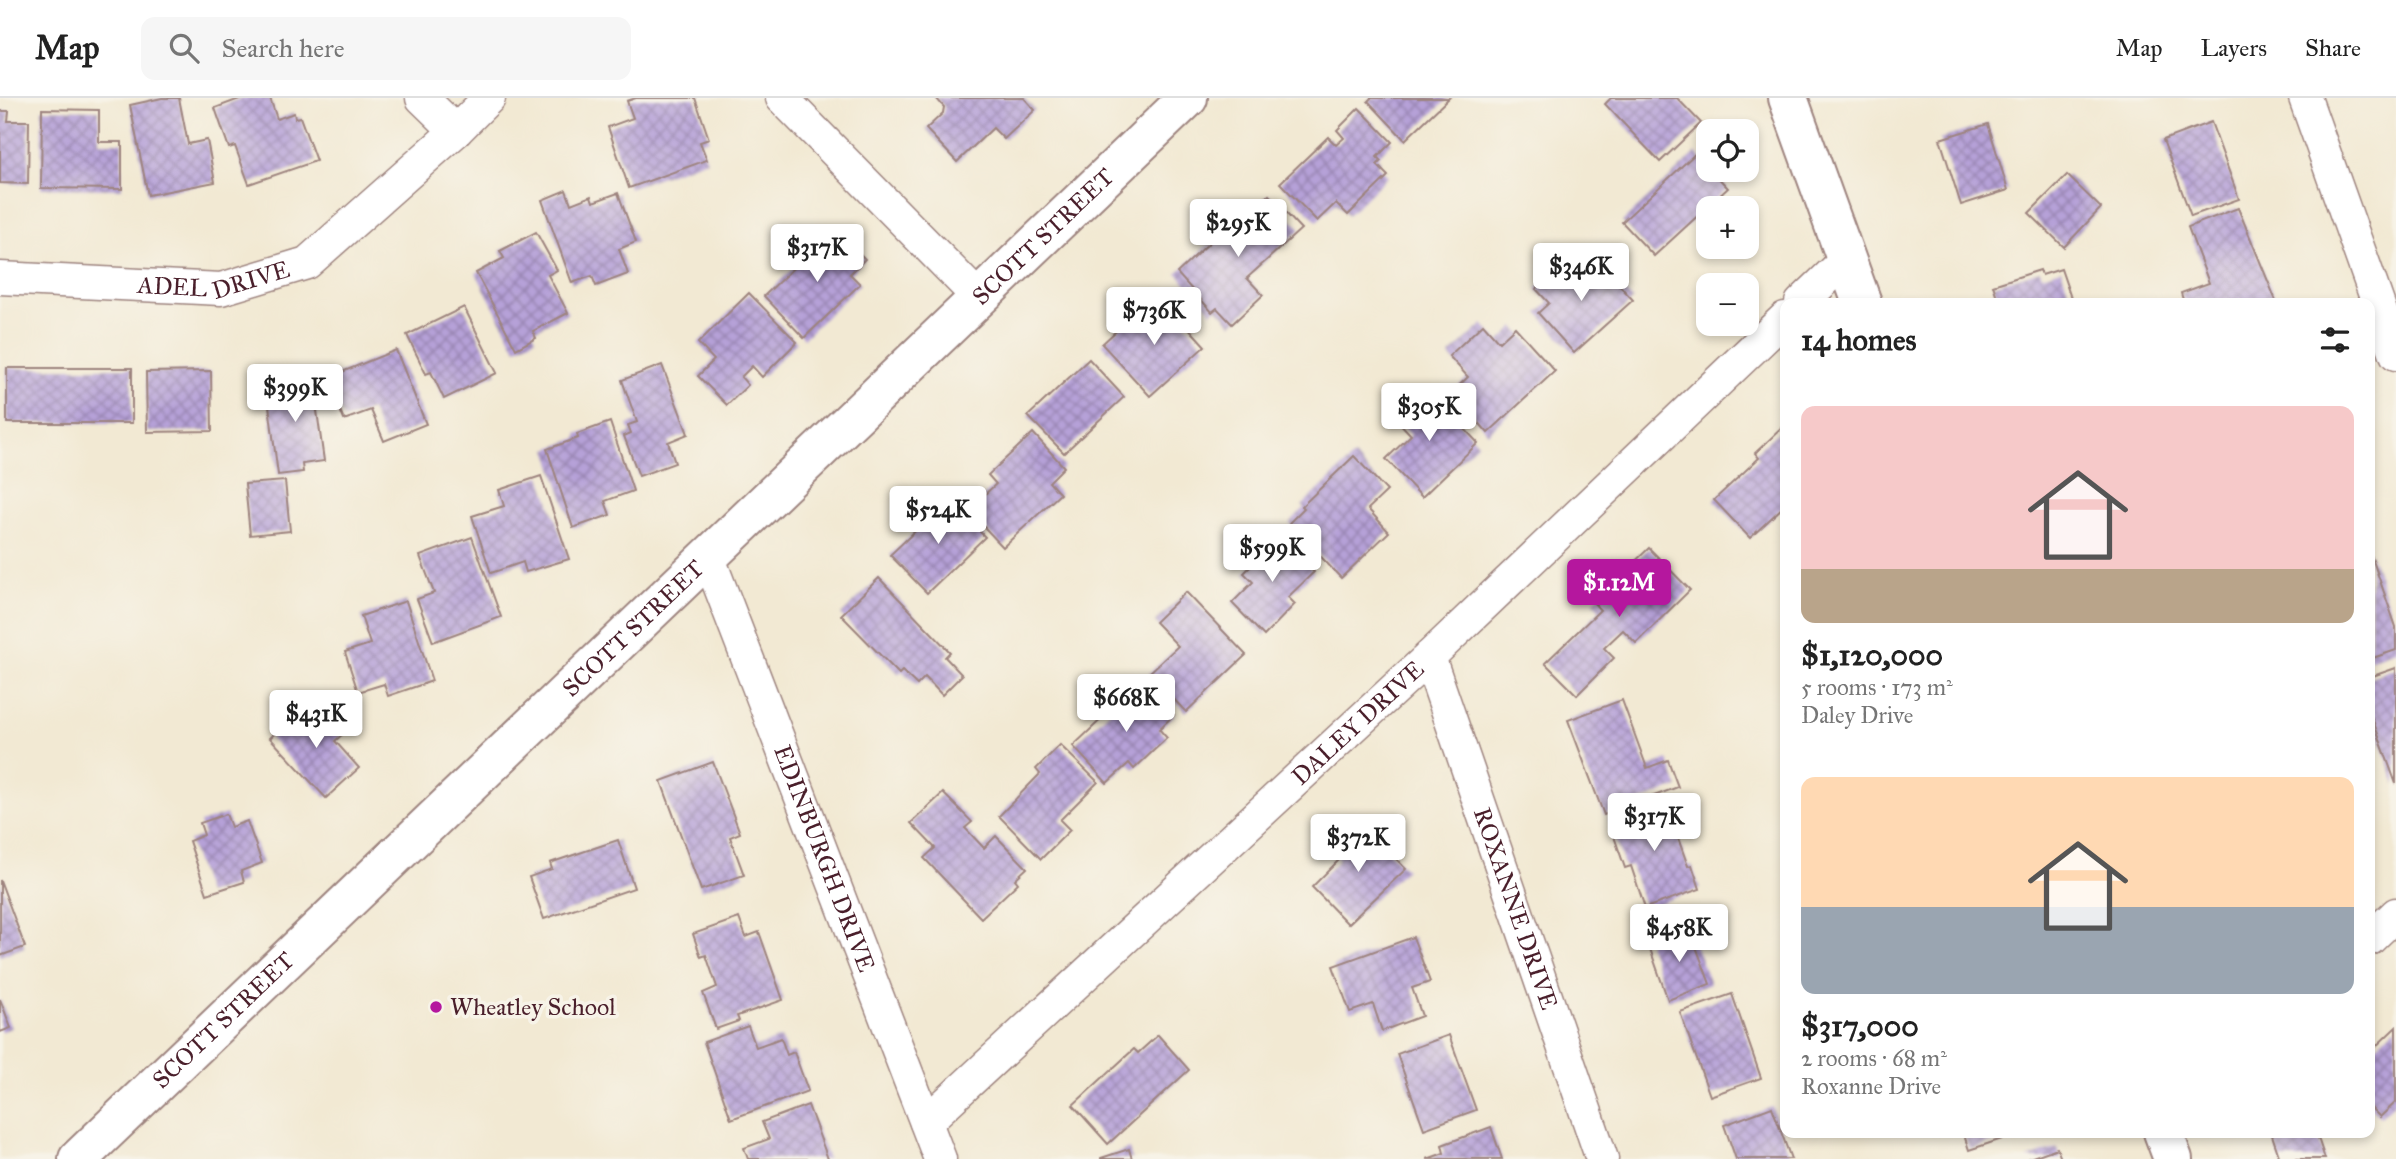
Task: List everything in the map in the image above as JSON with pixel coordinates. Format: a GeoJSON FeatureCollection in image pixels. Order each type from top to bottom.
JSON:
{"type":"FeatureCollection","features":[{"type":"Feature","properties":{"kind":"main road","name":"SCOTT STREET"},"geometry":{"type":"LineString","coordinates":[[78,1159],[1188,98]]}},
{"type":"Feature","properties":{"kind":"main road"},"geometry":{"type":"LineString","coordinates":[[1788,98],[1860,298]]}},
{"type":"Feature","properties":{"kind":"main road"},"geometry":{"type":"LineString","coordinates":[[2165,1138],[2173,1159]]}},
{"type":"Feature","properties":{"kind":"street"},"geometry":{"type":"LineString","coordinates":[[422,98],[456,131]]}},
{"type":"Feature","properties":{"kind":"street","name":"ADEL DRIVE"},"geometry":{"type":"LineString","coordinates":[[0,278],[221,289],[307,263],[456,131],[489,98]]}},
{"type":"Feature","properties":{"kind":"street"},"geometry":{"type":"LineString","coordinates":[[782,98],[979,298]]}},
{"type":"Feature","properties":{"kind":"street"},"geometry":{"type":"LineString","coordinates":[[2305,98],[2396,354]]}},
{"type":"Feature","properties":{"kind":"street"},"geometry":{"type":"LineString","coordinates":[[1806,298],[1846,260]]}},
{"type":"Feature","properties":{"kind":"street","name":"DALEY DRIVE"},"geometry":{"type":"LineString","coordinates":[[926,1122],[1429,657],[1780,323]]}},
{"type":"Feature","properties":{"kind":"street","name":"EDINBURGH DRIVE"},"geometry":{"type":"LineString","coordinates":[[708,556],[940,1159]]}},
{"type":"Feature","properties":{"kind":"street","name":"ROXANNE DRIVE"},"geometry":{"type":"LineString","coordinates":[[1429,657],[1602,1159]]}},
{"type":"Feature","properties":{"kind":"street"},"geometry":{"type":"LineString","coordinates":[[2375,934],[2396,914]]}},
{"type":"Feature","properties":{"kind":"building"},"geometry":{"type":"Polygon","coordinates":[[[162,98],[179,98],[188,144],[207,140],[215,182],[148,195],[130,105],[162,98]]]}},
{"type":"Feature","properties":{"kind":"building"},"geometry":{"type":"Polygon","coordinates":[[[242,98],[270,98],[277,119],[294,113],[295,118],[300,117],[316,161],[249,184],[235,146],[229,148],[215,108],[242,98]]]}},
{"type":"Feature","properties":{"kind":"building"},"geometry":{"type":"Polygon","coordinates":[[[636,98],[695,98],[709,139],[700,142],[707,160],[629,188],[608,127],[633,118],[627,101],[636,98]]]}},
{"type":"Feature","properties":{"kind":"building"},"geometry":{"type":"Polygon","coordinates":[[[936,98],[1024,98],[1035,110],[1004,139],[993,128],[957,162],[926,129],[943,113],[944,107],[936,98]]]}},
{"type":"Feature","properties":{"kind":"building"},"geometry":{"type":"Polygon","coordinates":[[[1371,98],[1449,98],[1405,140],[1368,101],[1371,98]]]}},
{"type":"Feature","properties":{"kind":"building"},"geometry":{"type":"Polygon","coordinates":[[[1611,98],[1677,98],[1697,119],[1696,128],[1660,162],[1605,104],[1611,98]]]}},
{"type":"Feature","properties":{"kind":"building"},"geometry":{"type":"Polygon","coordinates":[[[1359,108],[1392,142],[1377,157],[1381,161],[1377,165],[1388,176],[1348,215],[1336,203],[1317,221],[1280,183],[1328,137],[1336,145],[1344,138],[1337,130],[1359,108]]]}},
{"type":"Feature","properties":{"kind":"building"},"geometry":{"type":"Polygon","coordinates":[[[42,109],[99,110],[99,142],[122,142],[122,189],[41,188],[42,109]]]}},
{"type":"Feature","properties":{"kind":"building"},"geometry":{"type":"Polygon","coordinates":[[[0,111],[9,111],[8,121],[29,121],[28,184],[0,183],[0,111]]]}},
{"type":"Feature","properties":{"kind":"building"},"geometry":{"type":"Polygon","coordinates":[[[2211,122],[2239,199],[2191,216],[2163,140],[2211,122]]]}},
{"type":"Feature","properties":{"kind":"building"},"geometry":{"type":"Polygon","coordinates":[[[1988,124],[2008,190],[1961,205],[1940,139],[1988,124]]]}},
{"type":"Feature","properties":{"kind":"building"},"geometry":{"type":"Polygon","coordinates":[[[1696,153],[1696,182],[1722,182],[1728,188],[1719,196],[1696,196],[1696,217],[1654,256],[1622,222],[1696,153]]]}},
{"type":"Feature","properties":{"kind":"building"},"geometry":{"type":"Polygon","coordinates":[[[2067,175],[2101,208],[2064,247],[2029,213],[2067,175]]]}},
{"type":"Feature","properties":{"kind":"building"},"geometry":{"type":"Polygon","coordinates":[[[566,190],[571,204],[591,196],[593,202],[618,193],[636,242],[619,249],[628,274],[596,286],[592,276],[572,283],[542,200],[566,190]]]}},
{"type":"Feature","properties":{"kind":"building"},"geometry":{"type":"Polygon","coordinates":[[[1269,195],[1301,229],[1247,278],[1263,295],[1232,324],[1217,308],[1212,312],[1177,273],[1242,212],[1246,216],[1269,195]]]}},
{"type":"Feature","properties":{"kind":"building"},"geometry":{"type":"Polygon","coordinates":[[[2238,208],[2275,298],[2182,298],[2181,293],[2209,283],[2188,227],[2238,208]]]}},
{"type":"Feature","properties":{"kind":"building"},"geometry":{"type":"Polygon","coordinates":[[[835,228],[865,259],[850,274],[860,284],[804,338],[764,296],[835,228]]]}},
{"type":"Feature","properties":{"kind":"building"},"geometry":{"type":"Polygon","coordinates":[[[536,232],[557,270],[548,275],[568,313],[533,331],[536,338],[516,349],[476,273],[504,258],[500,251],[536,232]]]}},
{"type":"Feature","properties":{"kind":"building"},"geometry":{"type":"Polygon","coordinates":[[[1596,260],[1633,300],[1574,353],[1538,313],[1549,303],[1536,289],[1562,265],[1575,280],[1596,260]]]}},
{"type":"Feature","properties":{"kind":"building"},"geometry":{"type":"Polygon","coordinates":[[[2061,269],[2071,298],[1997,298],[1993,285],[2040,270],[2042,275],[2061,269]]]}},
{"type":"Feature","properties":{"kind":"building"},"geometry":{"type":"Polygon","coordinates":[[[749,293],[797,342],[762,377],[752,366],[741,377],[748,385],[727,405],[698,376],[714,360],[698,343],[749,293]]]}},
{"type":"Feature","properties":{"kind":"building"},"geometry":{"type":"Polygon","coordinates":[[[1167,304],[1205,346],[1150,396],[1102,344],[1139,310],[1149,320],[1167,304]]]}},
{"type":"Feature","properties":{"kind":"building"},"geometry":{"type":"Polygon","coordinates":[[[464,307],[497,373],[444,399],[431,372],[426,374],[407,335],[464,307]]]}},
{"type":"Feature","properties":{"kind":"building"},"geometry":{"type":"Polygon","coordinates":[[[1483,324],[1499,342],[1515,327],[1555,371],[1488,433],[1452,392],[1468,377],[1449,356],[1483,324]]]}},
{"type":"Feature","properties":{"kind":"building"},"geometry":{"type":"Polygon","coordinates":[[[396,350],[426,424],[384,441],[371,410],[344,420],[327,378],[396,350]]]}},
{"type":"Feature","properties":{"kind":"building"},"geometry":{"type":"Polygon","coordinates":[[[1089,359],[1124,397],[1064,453],[1028,416],[1089,359]]]}},
{"type":"Feature","properties":{"kind":"building"},"geometry":{"type":"Polygon","coordinates":[[[662,365],[688,434],[668,442],[675,463],[639,476],[624,436],[631,433],[628,425],[637,422],[622,380],[662,365]]]}},
{"type":"Feature","properties":{"kind":"building"},"geometry":{"type":"Polygon","coordinates":[[[7,368],[132,368],[132,423],[7,423],[7,368]]]}},
{"type":"Feature","properties":{"kind":"building"},"geometry":{"type":"Polygon","coordinates":[[[211,371],[212,431],[147,432],[146,372],[211,371]]]}},
{"type":"Feature","properties":{"kind":"building"},"geometry":{"type":"Polygon","coordinates":[[[312,375],[324,461],[302,464],[303,472],[278,475],[266,382],[312,375]]]}},
{"type":"Feature","properties":{"kind":"building"},"geometry":{"type":"Polygon","coordinates":[[[1426,388],[1478,443],[1422,497],[1386,459],[1411,435],[1395,418],[1426,388]]]}},
{"type":"Feature","properties":{"kind":"building"},"geometry":{"type":"Polygon","coordinates":[[[610,422],[633,491],[605,501],[610,515],[573,528],[547,449],[578,438],[577,434],[610,422]]]}},
{"type":"Feature","properties":{"kind":"building"},"geometry":{"type":"Polygon","coordinates":[[[1780,430],[1780,510],[1750,538],[1714,500],[1759,458],[1755,453],[1780,430]]]}},
{"type":"Feature","properties":{"kind":"building"},"geometry":{"type":"Polygon","coordinates":[[[1033,433],[1064,467],[1049,482],[1060,494],[1003,547],[968,510],[996,484],[988,475],[1033,433]]]}},
{"type":"Feature","properties":{"kind":"building"},"geometry":{"type":"Polygon","coordinates":[[[1354,456],[1387,491],[1368,509],[1389,532],[1341,578],[1289,523],[1304,508],[1302,506],[1354,456]]]}},
{"type":"Feature","properties":{"kind":"building"},"geometry":{"type":"Polygon","coordinates":[[[541,476],[569,559],[526,572],[523,562],[491,573],[472,516],[504,506],[499,490],[541,476]]]}},
{"type":"Feature","properties":{"kind":"building"},"geometry":{"type":"Polygon","coordinates":[[[285,481],[290,531],[250,535],[245,484],[285,481]]]}},
{"type":"Feature","properties":{"kind":"building"},"geometry":{"type":"Polygon","coordinates":[[[949,499],[985,537],[927,593],[890,555],[949,499]]]}},
{"type":"Feature","properties":{"kind":"building"},"geometry":{"type":"Polygon","coordinates":[[[1275,532],[1314,572],[1288,597],[1295,604],[1264,636],[1232,603],[1253,582],[1244,573],[1262,555],[1257,549],[1275,532]]]}},
{"type":"Feature","properties":{"kind":"building"},"geometry":{"type":"Polygon","coordinates":[[[472,537],[501,617],[433,642],[417,599],[434,593],[420,556],[472,537]]]}},
{"type":"Feature","properties":{"kind":"building"},"geometry":{"type":"Polygon","coordinates":[[[1649,548],[1690,590],[1636,643],[1623,630],[1604,648],[1614,658],[1577,695],[1545,663],[1600,610],[1593,602],[1649,548]]]}},
{"type":"Feature","properties":{"kind":"building"},"geometry":{"type":"Polygon","coordinates":[[[2375,566],[2396,627],[2396,650],[2375,657],[2375,566]]]}},
{"type":"Feature","properties":{"kind":"building"},"geometry":{"type":"Polygon","coordinates":[[[879,578],[950,652],[945,657],[962,675],[942,695],[925,677],[917,685],[902,671],[899,674],[841,615],[879,578]]]}},
{"type":"Feature","properties":{"kind":"building"},"geometry":{"type":"Polygon","coordinates":[[[1186,592],[1246,655],[1186,712],[1149,673],[1178,646],[1155,622],[1186,592]]]}},
{"type":"Feature","properties":{"kind":"building"},"geometry":{"type":"Polygon","coordinates":[[[406,601],[432,681],[388,696],[384,684],[358,692],[345,652],[370,644],[361,616],[406,601]]]}},
{"type":"Feature","properties":{"kind":"building"},"geometry":{"type":"Polygon","coordinates":[[[2396,668],[2396,784],[2375,726],[2375,675],[2396,668]]]}},
{"type":"Feature","properties":{"kind":"building"},"geometry":{"type":"Polygon","coordinates":[[[1145,684],[1174,715],[1159,729],[1167,738],[1134,769],[1129,763],[1107,783],[1073,746],[1130,692],[1133,695],[1145,684]]]}},
{"type":"Feature","properties":{"kind":"building"},"geometry":{"type":"Polygon","coordinates":[[[1622,700],[1647,768],[1668,760],[1678,787],[1604,815],[1568,720],[1622,700]]]}},
{"type":"Feature","properties":{"kind":"building"},"geometry":{"type":"Polygon","coordinates":[[[302,708],[311,719],[322,709],[344,733],[335,741],[359,768],[326,798],[270,738],[302,708]]]}},
{"type":"Feature","properties":{"kind":"building"},"geometry":{"type":"Polygon","coordinates":[[[1060,745],[1098,782],[1060,820],[1070,830],[1041,859],[999,816],[1040,774],[1036,769],[1060,745]]]}},
{"type":"Feature","properties":{"kind":"building"},"geometry":{"type":"Polygon","coordinates":[[[713,762],[740,833],[730,837],[744,875],[701,890],[661,781],[713,762]]]}},
{"type":"Feature","properties":{"kind":"building"},"geometry":{"type":"Polygon","coordinates":[[[943,793],[972,822],[965,828],[984,848],[996,836],[1027,868],[1015,879],[1018,883],[981,918],[924,858],[935,848],[911,823],[943,793]]]}},
{"type":"Feature","properties":{"kind":"building"},"geometry":{"type":"Polygon","coordinates":[[[1664,799],[1688,866],[1692,865],[1700,889],[1645,908],[1631,866],[1625,868],[1608,819],[1664,799]]]}},
{"type":"Feature","properties":{"kind":"building"},"geometry":{"type":"Polygon","coordinates":[[[226,814],[231,827],[247,821],[262,863],[241,871],[244,882],[207,894],[189,841],[204,835],[200,823],[226,814]]]}},
{"type":"Feature","properties":{"kind":"building"},"geometry":{"type":"Polygon","coordinates":[[[1360,822],[1406,869],[1348,924],[1312,887],[1339,860],[1331,851],[1360,822]]]}},
{"type":"Feature","properties":{"kind":"building"},"geometry":{"type":"Polygon","coordinates":[[[618,840],[634,888],[544,919],[529,877],[552,869],[550,863],[618,840]]]}},
{"type":"Feature","properties":{"kind":"building"},"geometry":{"type":"Polygon","coordinates":[[[0,880],[25,947],[0,956],[0,880]]]}},
{"type":"Feature","properties":{"kind":"building"},"geometry":{"type":"Polygon","coordinates":[[[739,918],[746,937],[759,932],[783,1000],[737,1016],[739,1021],[716,1029],[703,993],[717,987],[706,955],[701,957],[693,934],[739,918]]]}},
{"type":"Feature","properties":{"kind":"building"},"geometry":{"type":"Polygon","coordinates":[[[1689,928],[1710,984],[1668,1000],[1648,943],[1689,928]]]}},
{"type":"Feature","properties":{"kind":"building"},"geometry":{"type":"Polygon","coordinates":[[[1413,937],[1430,982],[1412,988],[1422,1016],[1382,1031],[1373,1004],[1350,1012],[1333,966],[1413,937]]]}},
{"type":"Feature","properties":{"kind":"building"},"geometry":{"type":"Polygon","coordinates":[[[1732,994],[1761,1078],[1710,1096],[1680,1012],[1732,994]]]}},
{"type":"Feature","properties":{"kind":"building"},"geometry":{"type":"Polygon","coordinates":[[[0,999],[11,1028],[0,1032],[0,999]]]}},
{"type":"Feature","properties":{"kind":"building"},"geometry":{"type":"Polygon","coordinates":[[[748,1026],[756,1047],[781,1038],[787,1055],[794,1052],[808,1091],[731,1119],[704,1042],[748,1026]]]}},
{"type":"Feature","properties":{"kind":"building"},"geometry":{"type":"Polygon","coordinates":[[[2396,1027],[2396,1102],[2380,1117],[2375,1112],[2375,1047],[2396,1027]]]}},
{"type":"Feature","properties":{"kind":"building"},"geometry":{"type":"Polygon","coordinates":[[[1158,1035],[1189,1070],[1108,1144],[1073,1105],[1134,1049],[1138,1053],[1158,1035]]]}},
{"type":"Feature","properties":{"kind":"building"},"geometry":{"type":"Polygon","coordinates":[[[1449,1035],[1476,1110],[1424,1129],[1397,1054],[1449,1035]]]}},
{"type":"Feature","properties":{"kind":"building"},"geometry":{"type":"Polygon","coordinates":[[[808,1105],[828,1159],[748,1159],[744,1148],[769,1139],[762,1122],[808,1105]]]}},
{"type":"Feature","properties":{"kind":"building"},"geometry":{"type":"Polygon","coordinates":[[[1772,1107],[1780,1129],[1780,1138],[1783,1138],[1791,1159],[1736,1159],[1724,1125],[1772,1107]]]}},
{"type":"Feature","properties":{"kind":"building"},"geometry":{"type":"Polygon","coordinates":[[[1491,1127],[1502,1159],[1427,1159],[1444,1153],[1442,1145],[1491,1127]]]}},
{"type":"Feature","properties":{"kind":"building"},"geometry":{"type":"Polygon","coordinates":[[[1965,1138],[2005,1138],[1969,1150],[1965,1138]]]}},
{"type":"Feature","properties":{"kind":"building"},"geometry":{"type":"Polygon","coordinates":[[[2273,1138],[2318,1138],[2325,1159],[2280,1159],[2273,1138]]]}},
{"type":"Feature","properties":{"kind":"building"},"geometry":{"type":"Polygon","coordinates":[[[2057,1148],[2061,1159],[2027,1159],[2057,1148]]]}},
{"type":"Feature","properties":{"kind":"building"},"geometry":{"type":"Polygon","coordinates":[[[1129,1149],[1132,1159],[1101,1159],[1101,1158],[1129,1149]]]}},
{"type":"Feature","properties":{"kind":"place","name":"Wheatley School"},"geometry":{"type":"Point","coordinates":[436,1007]}}]}
